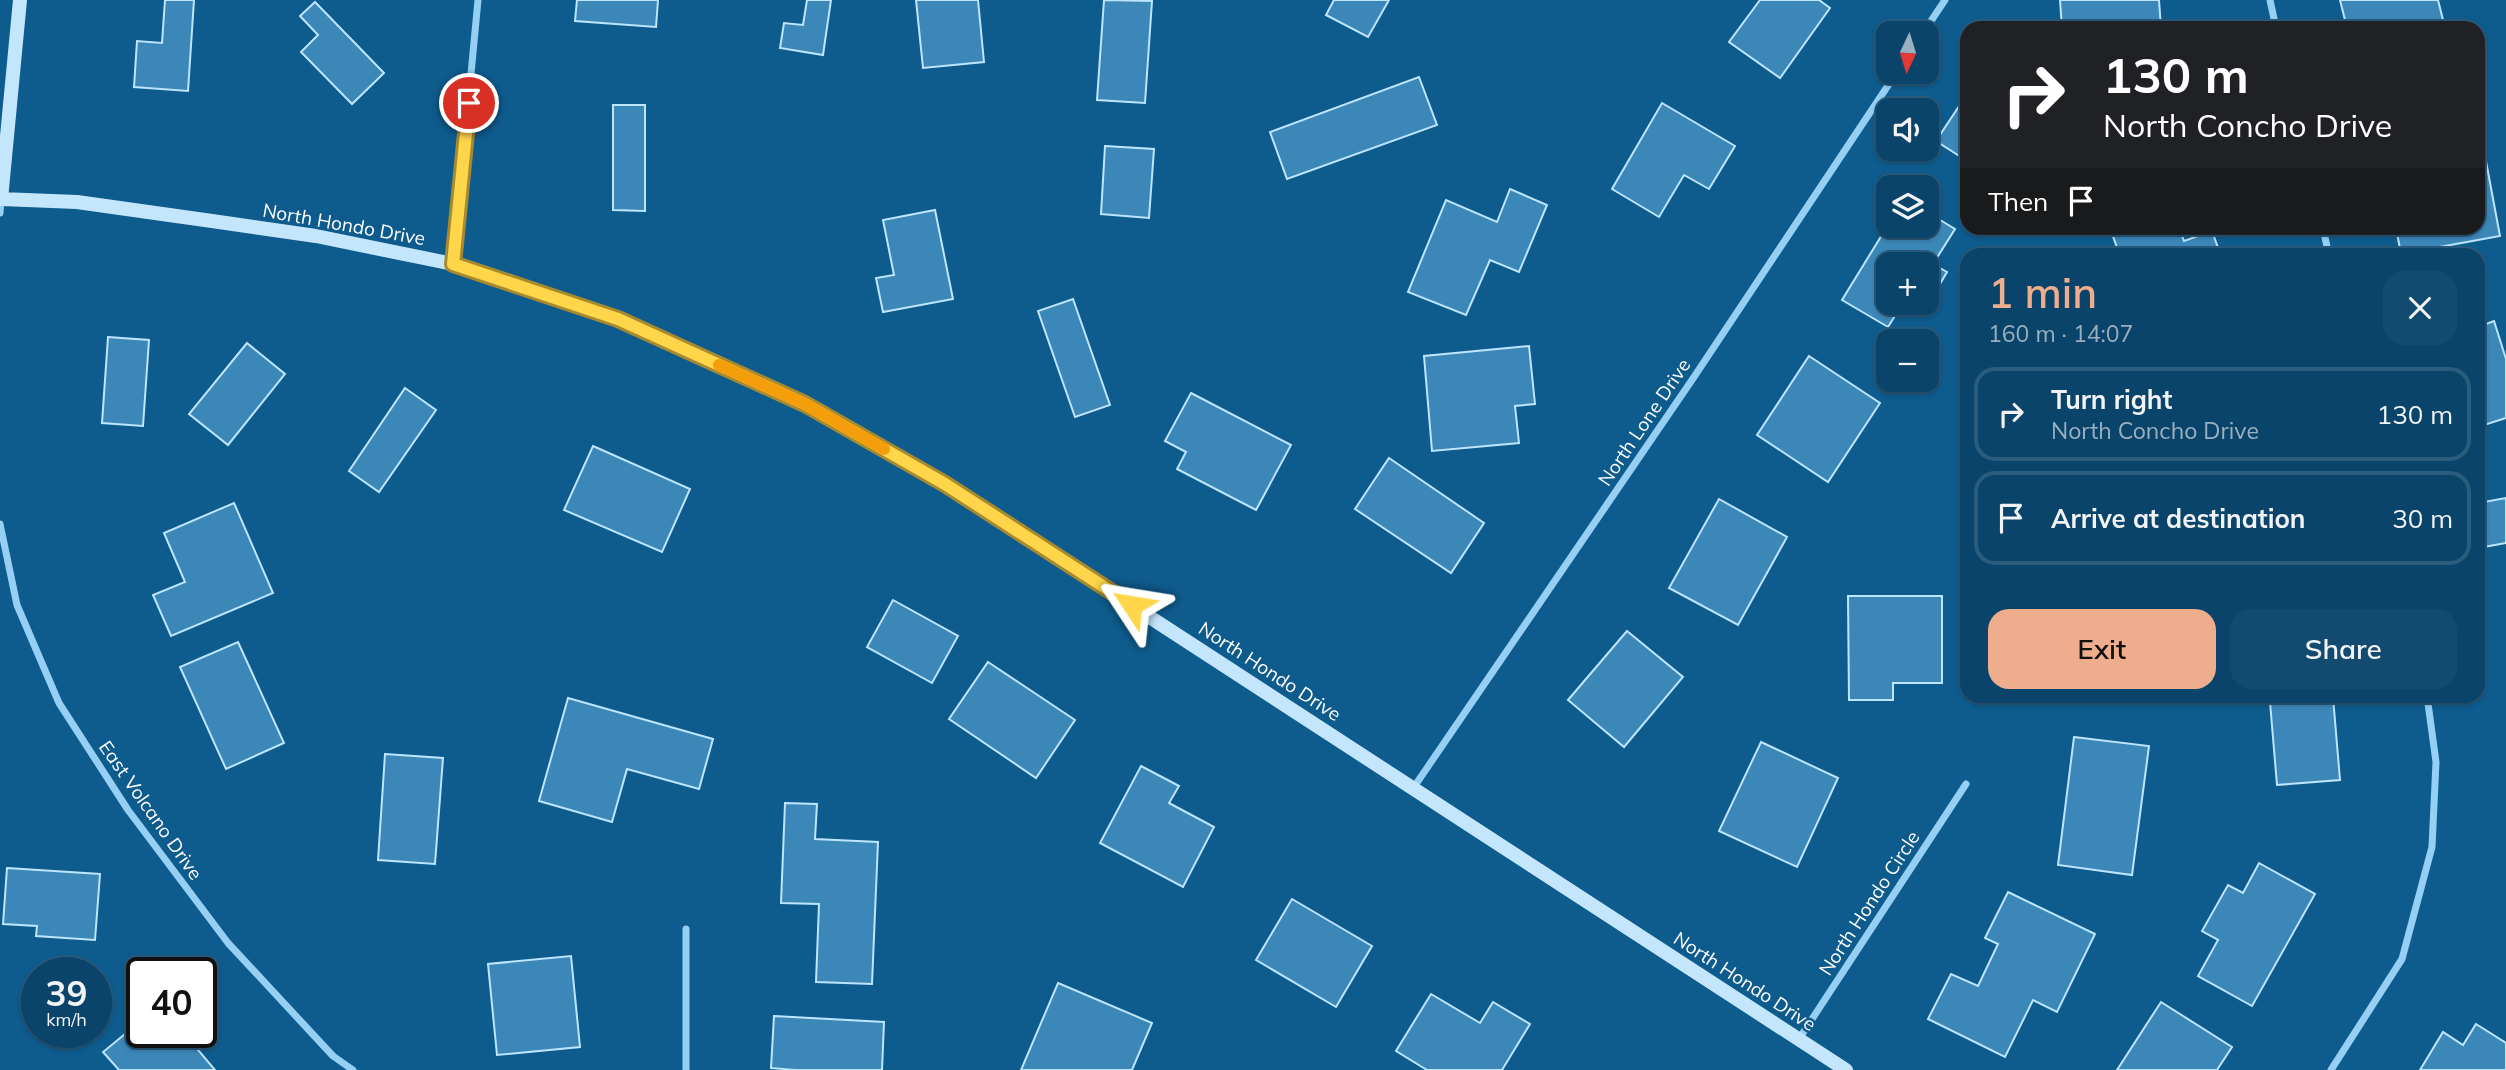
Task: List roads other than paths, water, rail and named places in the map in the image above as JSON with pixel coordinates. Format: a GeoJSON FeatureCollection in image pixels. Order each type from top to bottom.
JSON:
{"type":"FeatureCollection","features":[{"type":"Feature","properties":{"kind":"street"},"geometry":{"type":"LineString","coordinates":[[0,213],[20,0]]}},
{"type":"Feature","properties":{"kind":"street"},"geometry":{"type":"LineString","coordinates":[[453,264],[478,0]]}},
{"type":"Feature","properties":{"kind":"street"},"geometry":{"type":"LineString","coordinates":[[1931,21],[1945,0]]}},
{"type":"Feature","properties":{"kind":"street"},"geometry":{"type":"LineString","coordinates":[[2270,0],[2274,21]]}},
{"type":"Feature","properties":{"kind":"street","name":"North Lone Drive"},"geometry":{"type":"LineString","coordinates":[[1414,787],[1702,366],[1890,84]]}},
{"type":"Feature","properties":{"kind":"street","name":"North Hondo Drive"},"geometry":{"type":"LineString","coordinates":[[1,199],[77,202],[212,221],[316,236],[453,264],[618,319],[805,404],[945,484],[1846,1070]]}},
{"type":"Feature","properties":{"kind":"street","name":"East Volcano Drive"},"geometry":{"type":"LineString","coordinates":[[0,524],[17,605],[59,703],[121,800],[228,943],[333,1056],[352,1070]]}},
{"type":"Feature","properties":{"kind":"street"},"geometry":{"type":"LineString","coordinates":[[2331,1070],[2402,959],[2432,847],[2436,762],[2428,703]]}},
{"type":"Feature","properties":{"kind":"street","name":"North Hondo Circle"},"geometry":{"type":"LineString","coordinates":[[1799,1039],[1966,784]]}},
{"type":"Feature","properties":{"kind":"street"},"geometry":{"type":"LineString","coordinates":[[686,929],[686,1070]]}}]}
